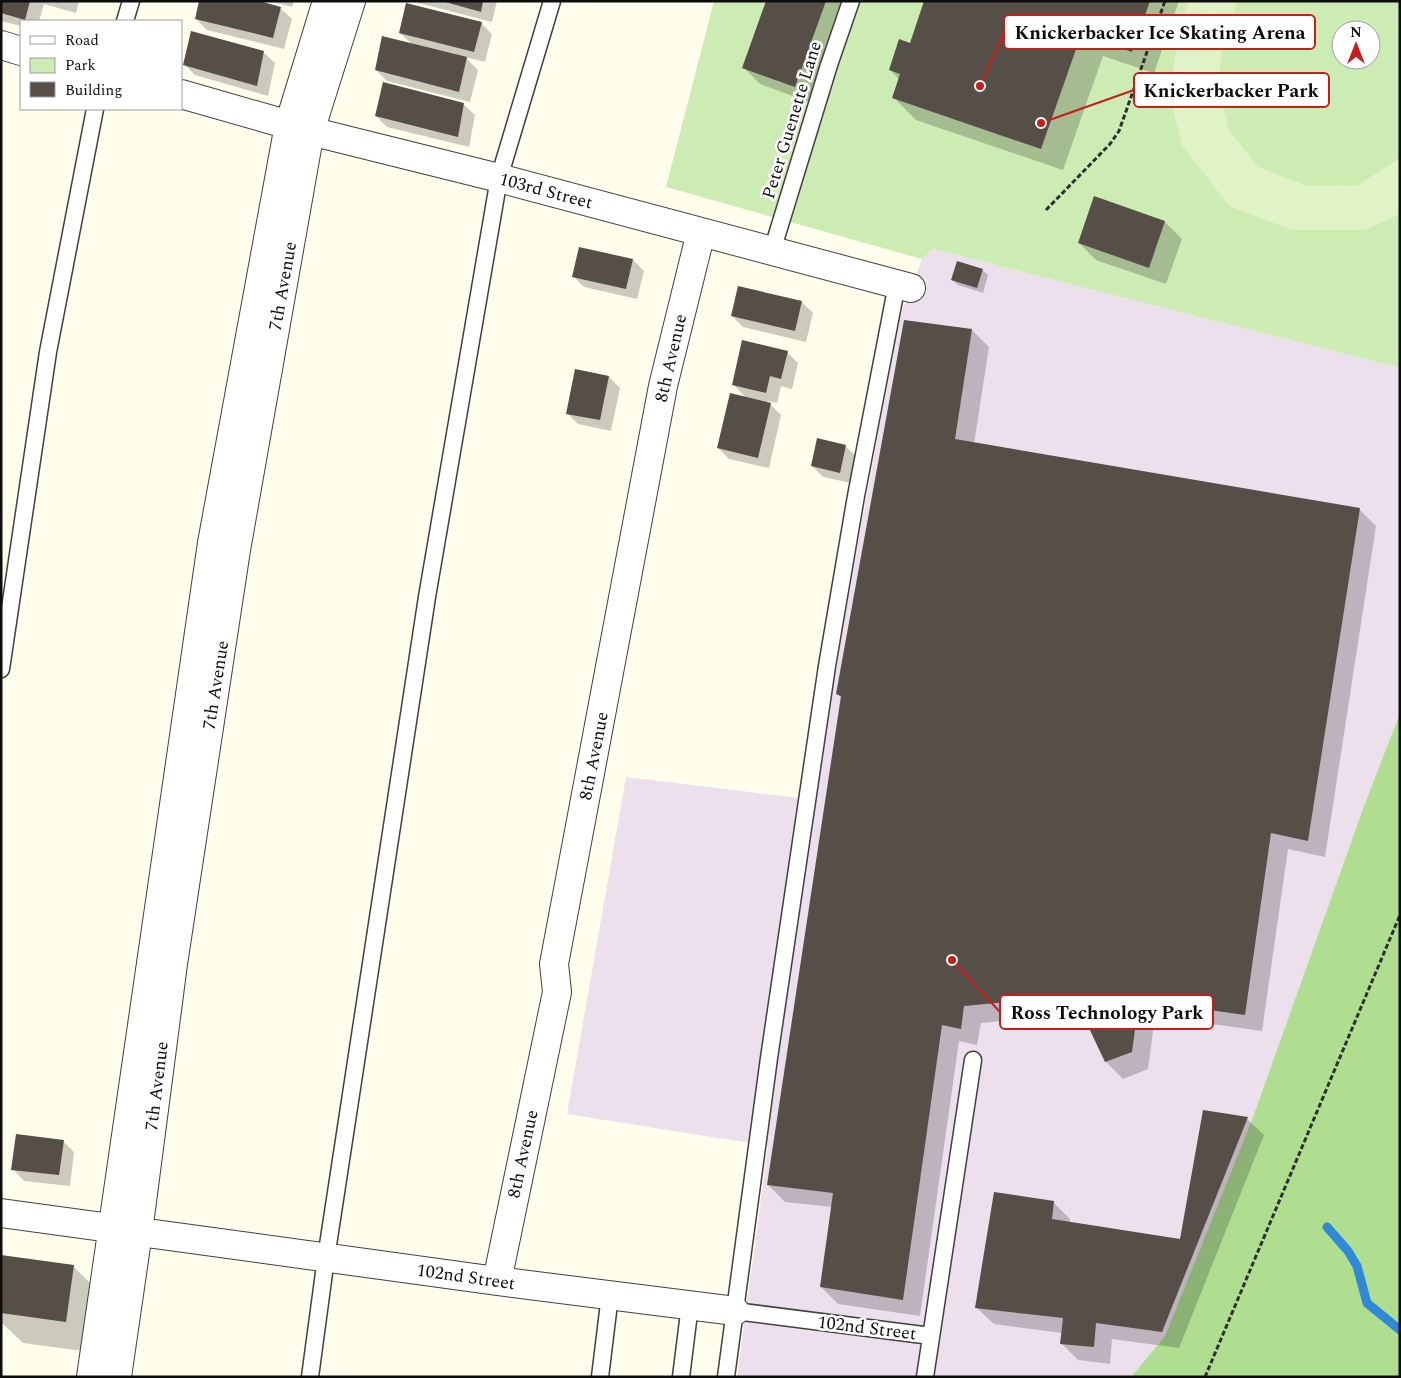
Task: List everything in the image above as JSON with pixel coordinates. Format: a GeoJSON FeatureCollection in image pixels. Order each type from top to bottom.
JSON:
{"type":"FeatureCollection","features":[{"type":"Feature","properties":{"kind":"street","name":"7th Avenue"},"geometry":{"type":"LineString","coordinates":[[117,1377],[126,1230],[167,935],[227,530],[299,128],[327,1]]}},
{"type":"Feature","properties":{"kind":"street","name":"7th Avenue"},"geometry":{"type":"LineString","coordinates":[[299,128],[351,1]]}},
{"type":"Feature","properties":{"kind":"street"},"geometry":{"type":"LineString","coordinates":[[1,46],[20,51]]}},
{"type":"Feature","properties":{"kind":"street","name":"103rd Street"},"geometry":{"type":"LineString","coordinates":[[182,94],[299,128],[499,178],[904,286]]}},
{"type":"Feature","properties":{"kind":"street","name":"8th Avenue"},"geometry":{"type":"LineString","coordinates":[[497,1281],[557,992],[554,964],[663,386],[701,232]]}},
{"type":"Feature","properties":{"kind":"street","name":"102nd Street"},"geometry":{"type":"LineString","coordinates":[[1,1213],[497,1281],[735,1311]]}},
{"type":"Feature","properties":{"kind":"street","name":"7th Avenue"},"geometry":{"type":"LineString","coordinates":[[91,1377],[126,1230]]}},
{"type":"Feature","properties":{"kind":"lane"},"geometry":{"type":"LineString","coordinates":[[125,20],[131,1]]}},
{"type":"Feature","properties":{"kind":"lane"},"geometry":{"type":"LineString","coordinates":[[310,1377],[326,1258],[428,597],[499,178],[552,1]]}},
{"type":"Feature","properties":{"kind":"lane","name":"Peter Guenette Lane"},"geometry":{"type":"LineString","coordinates":[[772,251],[829,64],[851,1]]}},
{"type":"Feature","properties":{"kind":"lane"},"geometry":{"type":"LineString","coordinates":[[1,668],[48,352],[95,110]]}},
{"type":"Feature","properties":{"kind":"lane"},"geometry":{"type":"LineString","coordinates":[[726,1377],[769,1058],[827,666],[856,496],[904,286]]}},
{"type":"Feature","properties":{"kind":"lane"},"geometry":{"type":"LineString","coordinates":[[924,1377],[973,1060]]}},
{"type":"Feature","properties":{"kind":"lane"},"geometry":{"type":"LineString","coordinates":[[600,1377],[610,1295]]}},
{"type":"Feature","properties":{"kind":"lane"},"geometry":{"type":"LineString","coordinates":[[681,1377],[690,1305]]}},
{"type":"Feature","properties":{"kind":"lane","name":"102nd Street"},"geometry":{"type":"LineString","coordinates":[[735,1311],[931,1336]]}},
{"type":"Feature","properties":{"kind":"path"},"geometry":{"type":"LineString","coordinates":[[1046,210],[1110,144],[1119,131],[1164,1]]}},
{"type":"Feature","properties":{"kind":"path"},"geometry":{"type":"LineString","coordinates":[[1205,1377],[1400,914]]}},
{"type":"Feature","properties":{"kind":"shaded area"},"geometry":{"type":"Polygon","coordinates":[[[933,249],[1400,368],[1400,713],[1364,806],[1253,1117],[1165,1336],[1131,1377],[737,1377],[768,1146],[567,1114],[626,777],[815,800],[831,692],[899,319],[922,259],[933,249]]]}},
{"type":"Feature","properties":{"kind":"green space"},"geometry":{"type":"Polygon","coordinates":[[[714,1],[1400,1],[1400,368],[933,249],[922,259],[666,187],[714,1]]]}},
{"type":"Feature","properties":{"kind":"green space"},"geometry":{"type":"Polygon","coordinates":[[[1189,1],[1237,1],[1222,45],[1218,89],[1229,130],[1258,167],[1307,186],[1358,185],[1400,157],[1400,214],[1365,230],[1293,230],[1229,206],[1182,145],[1170,97],[1179,28],[1189,1]]]}},
{"type":"Feature","properties":{"kind":"green space"},"geometry":{"type":"Polygon","coordinates":[[[1400,713],[1400,1377],[1131,1377],[1165,1336],[1253,1117],[1364,806],[1400,713]]]}},
{"type":"Feature","properties":{"kind":"building"},"geometry":{"type":"Polygon","coordinates":[[[1,1],[30,1],[25,20],[1,13],[1,1]]]}},
{"type":"Feature","properties":{"kind":"building"},"geometry":{"type":"Polygon","coordinates":[[[199,1],[259,1],[281,7],[273,38],[195,19],[199,1]]]}},
{"type":"Feature","properties":{"kind":"building"},"geometry":{"type":"Polygon","coordinates":[[[442,1],[483,1],[481,12],[442,1]]]}},
{"type":"Feature","properties":{"kind":"building"},"geometry":{"type":"Polygon","coordinates":[[[766,1],[826,1],[795,87],[742,68],[766,1]]]}},
{"type":"Feature","properties":{"kind":"building"},"geometry":{"type":"Polygon","coordinates":[[[924,1],[1150,1],[1132,52],[1081,35],[1041,149],[892,98],[900,74],[889,70],[899,39],[910,43],[924,1]]]}},
{"type":"Feature","properties":{"kind":"building"},"geometry":{"type":"Polygon","coordinates":[[[406,3],[482,22],[474,52],[399,33],[406,3]]]}},
{"type":"Feature","properties":{"kind":"building"},"geometry":{"type":"Polygon","coordinates":[[[191,31],[264,51],[257,86],[183,65],[191,31]]]}},
{"type":"Feature","properties":{"kind":"building"},"geometry":{"type":"Polygon","coordinates":[[[382,36],[467,57],[459,92],[375,70],[382,36]]]}},
{"type":"Feature","properties":{"kind":"building"},"geometry":{"type":"Polygon","coordinates":[[[383,82],[464,103],[458,137],[375,116],[383,82]]]}},
{"type":"Feature","properties":{"kind":"building"},"geometry":{"type":"Polygon","coordinates":[[[1094,196],[1165,221],[1149,268],[1078,243],[1094,196]]]}},
{"type":"Feature","properties":{"kind":"building"},"geometry":{"type":"Polygon","coordinates":[[[579,247],[633,259],[626,289],[572,277],[579,247]]]}},
{"type":"Feature","properties":{"kind":"building"},"geometry":{"type":"Polygon","coordinates":[[[957,261],[983,269],[977,288],[951,280],[957,261]]]}},
{"type":"Feature","properties":{"kind":"building"},"geometry":{"type":"Polygon","coordinates":[[[738,286],[802,301],[795,331],[731,316],[738,286]]]}},
{"type":"Feature","properties":{"kind":"building"},"geometry":{"type":"Polygon","coordinates":[[[904,320],[972,329],[955,439],[1360,508],[1308,841],[1271,833],[1245,1015],[1139,1000],[1132,1052],[1105,1062],[1080,1009],[1082,995],[964,1006],[961,1029],[942,1025],[903,1300],[820,1287],[833,1193],[767,1185],[841,696],[836,694],[904,320]]]}},
{"type":"Feature","properties":{"kind":"building"},"geometry":{"type":"Polygon","coordinates":[[[742,340],[788,351],[781,379],[770,376],[766,393],[732,385],[742,340]]]}},
{"type":"Feature","properties":{"kind":"building"},"geometry":{"type":"Polygon","coordinates":[[[575,369],[609,376],[600,420],[566,414],[575,369]]]}},
{"type":"Feature","properties":{"kind":"building"},"geometry":{"type":"Polygon","coordinates":[[[730,393],[771,403],[758,458],[717,448],[730,393]]]}},
{"type":"Feature","properties":{"kind":"building"},"geometry":{"type":"Polygon","coordinates":[[[817,438],[846,445],[840,473],[811,466],[817,438]]]}},
{"type":"Feature","properties":{"kind":"building"},"geometry":{"type":"Polygon","coordinates":[[[1203,1110],[1248,1117],[1162,1332],[1096,1323],[1094,1347],[1060,1344],[1063,1318],[975,1308],[994,1192],[1054,1201],[1052,1219],[1180,1239],[1203,1110]]]}},
{"type":"Feature","properties":{"kind":"building"},"geometry":{"type":"Polygon","coordinates":[[[16,1134],[64,1140],[59,1175],[11,1170],[16,1134]]]}},
{"type":"Feature","properties":{"kind":"building"},"geometry":{"type":"Polygon","coordinates":[[[1,1255],[74,1265],[66,1322],[1,1313],[1,1255]]]}},
{"type":"Feature","properties":{"kind":"waterway"},"geometry":{"type":"LineString","coordinates":[[1327,1227],[1348,1251],[1357,1266],[1367,1303],[1400,1330]]}},
{"type":"Feature","properties":{"kind":"place","name":"Knickerbacker Ice Skating Arena"},"geometry":{"type":"Point","coordinates":[980,86]}},
{"type":"Feature","properties":{"kind":"place","name":"Knickerbacker Park"},"geometry":{"type":"Point","coordinates":[1041,123]}},
{"type":"Feature","properties":{"kind":"place","name":"Ross Technology Park"},"geometry":{"type":"Point","coordinates":[952,960]}}]}
